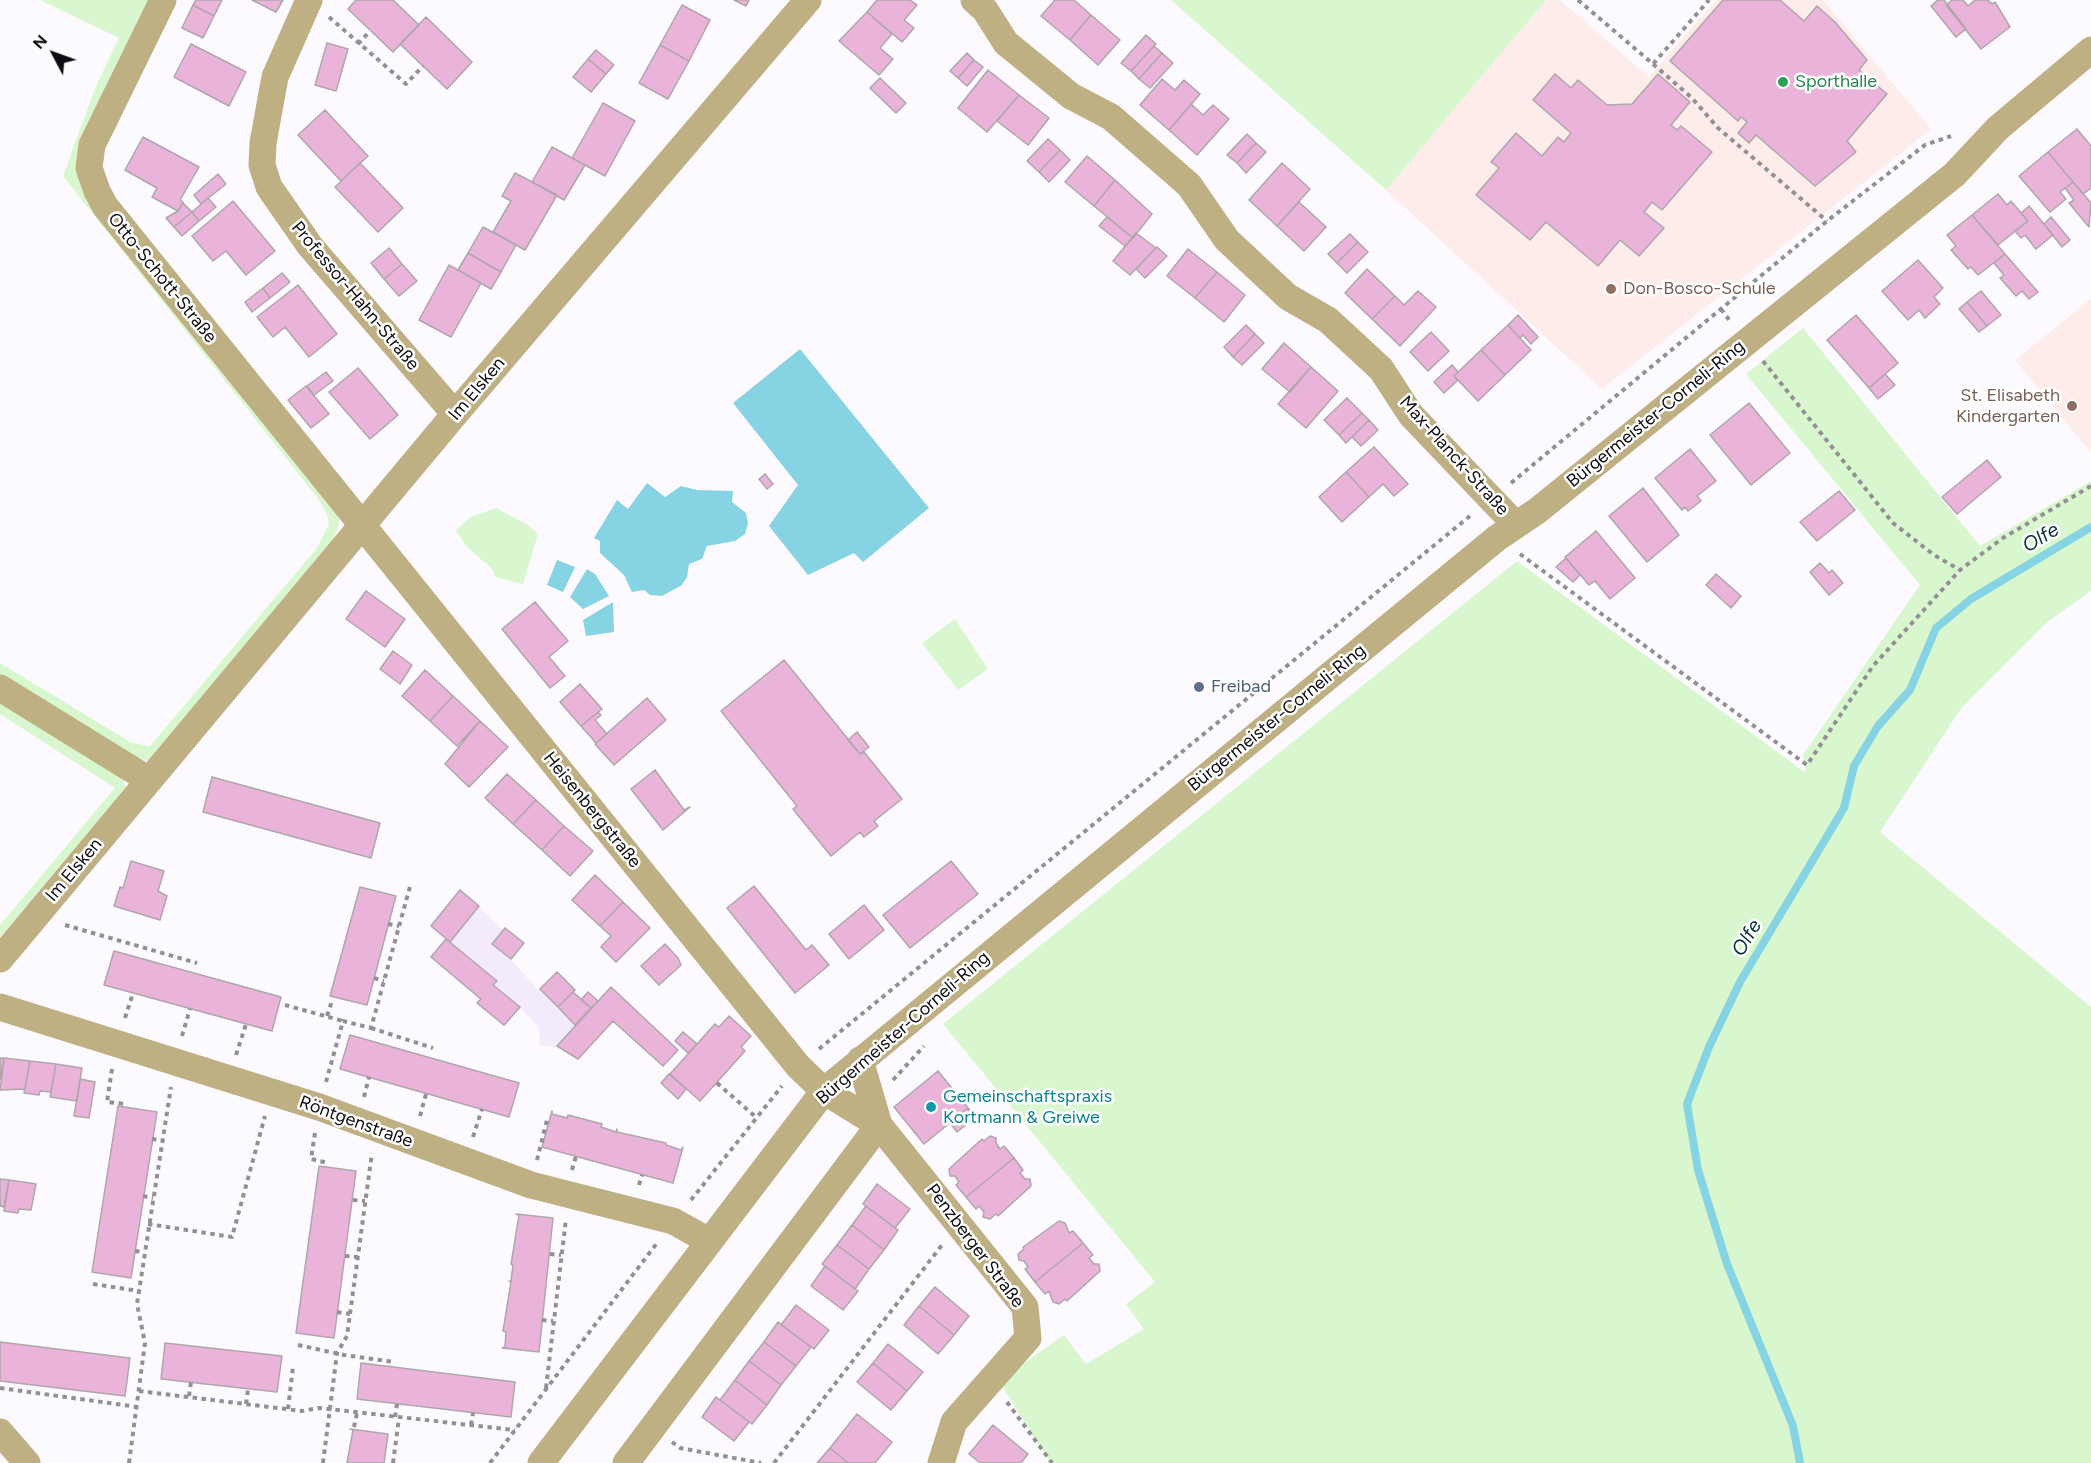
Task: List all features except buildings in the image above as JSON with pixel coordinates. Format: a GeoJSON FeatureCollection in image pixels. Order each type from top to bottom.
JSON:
{"type":"FeatureCollection","features":[{"type":"Feature","properties":{"kind":"street","name":"Otto-Schott-Straße"},"geometry":{"type":"LineString","coordinates":[[163,0],[92,145],[89,168],[96,191],[105,206],[362,526]]}},
{"type":"Feature","properties":{"kind":"street","name":"Im Elsken"},"geometry":{"type":"LineString","coordinates":[[0,959],[455,414],[808,0]]}},
{"type":"Feature","properties":{"kind":"street","name":"Max-Planck-Straße"},"geometry":{"type":"LineString","coordinates":[[974,0],[985,10],[1006,43],[1071,96],[1111,117],[1189,185],[1227,240],[1288,297],[1328,320],[1381,369],[1411,415],[1507,531]]}},
{"type":"Feature","properties":{"kind":"street","name":"Professor-Hahn-Straße"},"geometry":{"type":"LineString","coordinates":[[318,7],[275,77],[263,143],[262,165],[269,187],[310,246],[455,414]]}},
{"type":"Feature","properties":{"kind":"street","name":"Bürgermeister-Corneli-Ring"},"geometry":{"type":"LineString","coordinates":[[549,1460],[709,1241],[824,1091],[1507,531],[1537,511],[1955,174],[1998,128],[2091,51]]}},
{"type":"Feature","properties":{"kind":"street","name":"Heisenbergstraße"},"geometry":{"type":"LineString","coordinates":[[362,526],[798,1066],[824,1091]]}},
{"type":"Feature","properties":{"kind":"street"},"geometry":{"type":"LineString","coordinates":[[0,688],[149,780]]}},
{"type":"Feature","properties":{"kind":"street","name":"Röntgenstraße"},"geometry":{"type":"LineString","coordinates":[[0,1007],[319,1107],[531,1185],[673,1221],[709,1241]]}},
{"type":"Feature","properties":{"kind":"street","name":"Penzberger Straße"},"geometry":{"type":"LineString","coordinates":[[860,1060],[879,1125]]}},
{"type":"Feature","properties":{"kind":"street","name":"Penzberger Straße"},"geometry":{"type":"LineString","coordinates":[[824,1091],[879,1125],[1025,1307],[1028,1338],[954,1422],[941,1463]]}},
{"type":"Feature","properties":{"kind":"street"},"geometry":{"type":"LineString","coordinates":[[626,1463],[879,1125]]}},
{"type":"Feature","properties":{"kind":"street"},"geometry":{"type":"LineString","coordinates":[[0,1432],[27,1463]]}},
{"type":"Feature","properties":{"kind":"path"},"geometry":{"type":"LineString","coordinates":[[1578,0],[1692,98],[1718,128],[1827,221]]}},
{"type":"Feature","properties":{"kind":"path"},"geometry":{"type":"LineString","coordinates":[[1653,64],[1709,0]]}},
{"type":"Feature","properties":{"kind":"path"},"geometry":{"type":"LineString","coordinates":[[318,7],[406,84],[423,66]]}},
{"type":"Feature","properties":{"kind":"path"},"geometry":{"type":"LineString","coordinates":[[358,44],[370,31]]}},
{"type":"Feature","properties":{"kind":"path"},"geometry":{"type":"LineString","coordinates":[[1721,309],[1893,523],[1934,555],[1960,570]]}},
{"type":"Feature","properties":{"kind":"path"},"geometry":{"type":"LineString","coordinates":[[1507,531],[1807,765],[1873,666],[1960,570],[2003,538],[2091,486]]}},
{"type":"Feature","properties":{"kind":"path"},"geometry":{"type":"LineString","coordinates":[[371,1028],[411,883]]}},
{"type":"Feature","properties":{"kind":"path"},"geometry":{"type":"LineString","coordinates":[[42,908],[63,924],[198,963]]}},
{"type":"Feature","properties":{"kind":"path"},"geometry":{"type":"LineString","coordinates":[[388,924],[399,926]]}},
{"type":"Feature","properties":{"kind":"path"},"geometry":{"type":"LineString","coordinates":[[374,978],[384,981]]}},
{"type":"Feature","properties":{"kind":"path"},"geometry":{"type":"LineString","coordinates":[[327,1016],[332,1001]]}},
{"type":"Feature","properties":{"kind":"path"},"geometry":{"type":"LineString","coordinates":[[285,1005],[371,1028],[433,1048]]}},
{"type":"Feature","properties":{"kind":"path"},"geometry":{"type":"LineString","coordinates":[[129,1463],[146,1343],[137,1304],[175,1062],[190,1009]]}},
{"type":"Feature","properties":{"kind":"path"},"geometry":{"type":"LineString","coordinates":[[328,1163],[311,1160],[319,1107],[343,1021]]}},
{"type":"Feature","properties":{"kind":"path"},"geometry":{"type":"LineString","coordinates":[[891,1082],[927,1043]]}},
{"type":"Feature","properties":{"kind":"path"},"geometry":{"type":"LineString","coordinates":[[717,1083],[757,1118]]}},
{"type":"Feature","properties":{"kind":"path"},"geometry":{"type":"LineString","coordinates":[[148,1224],[232,1237],[272,1093]]}},
{"type":"Feature","properties":{"kind":"path"},"geometry":{"type":"LineString","coordinates":[[531,1185],[547,1120]]}},
{"type":"Feature","properties":{"kind":"path"},"geometry":{"type":"LineString","coordinates":[[323,1463],[337,1353],[347,1336],[375,1129]]}},
{"type":"Feature","properties":{"kind":"path"},"geometry":{"type":"LineString","coordinates":[[153,1139],[162,1140]]}},
{"type":"Feature","properties":{"kind":"path"},"geometry":{"type":"LineString","coordinates":[[546,1390],[568,1195]]}},
{"type":"Feature","properties":{"kind":"path"},"geometry":{"type":"LineString","coordinates":[[143,1196],[153,1198]]}},
{"type":"Feature","properties":{"kind":"path"},"geometry":{"type":"LineString","coordinates":[[352,1200],[365,1201]]}},
{"type":"Feature","properties":{"kind":"path"},"geometry":{"type":"LineString","coordinates":[[774,1463],[959,1223]]}},
{"type":"Feature","properties":{"kind":"path"},"geometry":{"type":"LineString","coordinates":[[135,1251],[144,1252]]}},
{"type":"Feature","properties":{"kind":"path"},"geometry":{"type":"LineString","coordinates":[[550,1254],[561,1255]]}},
{"type":"Feature","properties":{"kind":"path"},"geometry":{"type":"LineString","coordinates":[[345,1256],[358,1257]]}},
{"type":"Feature","properties":{"kind":"path"},"geometry":{"type":"LineString","coordinates":[[93,1284],[139,1291]]}},
{"type":"Feature","properties":{"kind":"path"},"geometry":{"type":"LineString","coordinates":[[338,1312],[350,1314]]}},
{"type":"Feature","properties":{"kind":"path"},"geometry":{"type":"LineString","coordinates":[[542,1320],[554,1322]]}},
{"type":"Feature","properties":{"kind":"path"},"geometry":{"type":"LineString","coordinates":[[298,1345],[394,1362]]}},
{"type":"Feature","properties":{"kind":"path"},"geometry":{"type":"LineString","coordinates":[[288,1409],[293,1367]]}},
{"type":"Feature","properties":{"kind":"path"},"geometry":{"type":"LineString","coordinates":[[992,1379],[1052,1463]]}},
{"type":"Feature","properties":{"kind":"path"},"geometry":{"type":"LineString","coordinates":[[189,1397],[191,1382]]}},
{"type":"Feature","properties":{"kind":"path"},"geometry":{"type":"LineString","coordinates":[[26,1392],[27,1384]]}},
{"type":"Feature","properties":{"kind":"path"},"geometry":{"type":"LineString","coordinates":[[0,1388],[138,1407]]}},
{"type":"Feature","properties":{"kind":"path"},"geometry":{"type":"LineString","coordinates":[[246,1404],[248,1389]]}},
{"type":"Feature","properties":{"kind":"path"},"geometry":{"type":"LineString","coordinates":[[140,1391],[288,1409],[330,1409],[515,1430]]}},
{"type":"Feature","properties":{"kind":"path"},"geometry":{"type":"LineString","coordinates":[[91,1401],[92,1392]]}},
{"type":"Feature","properties":{"kind":"path"},"geometry":{"type":"LineString","coordinates":[[393,1463],[398,1404]]}},
{"type":"Feature","properties":{"kind":"path"},"geometry":{"type":"LineString","coordinates":[[354,1427],[357,1413]]}},
{"type":"Feature","properties":{"kind":"path"},"geometry":{"type":"LineString","coordinates":[[471,1425],[473,1413]]}},
{"type":"Feature","properties":{"kind":"path"},"geometry":{"type":"LineString","coordinates":[[653,1427],[680,1448],[761,1463]]}},
{"type":"Feature","properties":{"kind":"shaded area","name":"Don-Bosco-Schule"},"geometry":{"type":"Polygon","coordinates":[[[1546,0],[1560,0],[1649,77],[1716,0],[1823,0],[1931,129],[1602,389],[1386,190],[1546,0]]]}},
{"type":"Feature","properties":{"kind":"shaded area","name":"St. Elisabeth Kindergarten"},"geometry":{"type":"Polygon","coordinates":[[[2091,299],[2091,453],[2015,360],[2091,299]]]}},
{"type":"Feature","properties":{"kind":"shaded area"},"geometry":{"type":"Polygon","coordinates":[[[460,888],[516,943],[507,955],[538,990],[558,971],[576,990],[574,993],[591,1008],[556,1047],[539,1045],[540,1029],[521,1008],[504,1027],[476,1003],[479,999],[430,957],[445,939],[430,926],[460,888]]]}},
{"type":"Feature","properties":{"kind":"green space"},"geometry":{"type":"Polygon","coordinates":[[[40,0],[151,0],[80,152],[338,513],[339,524],[333,540],[149,760],[125,758],[0,679],[0,663],[132,743],[150,746],[317,548],[329,524],[327,514],[317,497],[63,176],[96,86],[119,38],[40,0]]]}},
{"type":"Feature","properties":{"kind":"green space"},"geometry":{"type":"Polygon","coordinates":[[[1171,0],[1546,0],[1386,190],[1171,0]]]}},
{"type":"Feature","properties":{"kind":"green space"},"geometry":{"type":"Polygon","coordinates":[[[1803,328],[1980,546],[2091,481],[2091,591],[2047,622],[1962,707],[1880,832],[2091,1007],[2091,1463],[1050,1463],[999,1381],[1064,1335],[1086,1364],[1144,1329],[1126,1304],[1155,1282],[943,1024],[1517,561],[1806,773],[1803,755],[1920,585],[1746,374],[1803,328]]]}},
{"type":"Feature","properties":{"kind":"green space"},"geometry":{"type":"Polygon","coordinates":[[[496,508],[528,525],[538,534],[523,584],[495,577],[493,570],[466,546],[456,530],[471,517],[496,508]]]}},
{"type":"Feature","properties":{"kind":"green space"},"geometry":{"type":"Polygon","coordinates":[[[955,619],[988,669],[958,690],[922,643],[955,619]]]}},
{"type":"Feature","properties":{"kind":"green space"},"geometry":{"type":"Polygon","coordinates":[[[0,696],[117,768],[126,787],[0,937],[0,925],[115,788],[0,714],[0,696]]]}},
{"type":"Feature","properties":{"kind":"water"},"geometry":{"type":"Polygon","coordinates":[[[800,349],[929,508],[863,562],[854,553],[808,575],[769,526],[798,485],[733,403],[800,349]]]}},
{"type":"Feature","properties":{"kind":"water"},"geometry":{"type":"Polygon","coordinates":[[[647,483],[665,497],[681,486],[697,490],[733,491],[732,502],[746,513],[748,523],[745,534],[735,541],[707,546],[702,559],[689,564],[687,577],[682,585],[662,596],[650,595],[644,590],[632,592],[624,575],[600,553],[600,541],[594,538],[617,500],[628,509],[647,483]]]}},
{"type":"Feature","properties":{"kind":"water"},"geometry":{"type":"Polygon","coordinates":[[[557,560],[575,567],[563,592],[547,585],[557,560]]]}},
{"type":"Feature","properties":{"kind":"water"},"geometry":{"type":"Polygon","coordinates":[[[587,569],[595,574],[609,596],[583,609],[570,597],[587,569]]]}},
{"type":"Feature","properties":{"kind":"water"},"geometry":{"type":"Polygon","coordinates":[[[613,602],[614,632],[586,636],[583,620],[613,602]]]}},
{"type":"Feature","properties":{"kind":"waterway","name":"Olfe"},"geometry":{"type":"LineString","coordinates":[[1800,1463],[1793,1426],[1727,1264],[1698,1170],[1687,1104],[1709,1047],[1740,982],[1844,808],[1854,766],[1878,726],[1910,690],[1936,628],[1971,599],[2091,527]]}},
{"type":"Feature","properties":{"kind":"place","name":"Sporthalle"},"geometry":{"type":"Point","coordinates":[1783,82]}},
{"type":"Feature","properties":{"kind":"place","name":"Don-Bosco-Schule"},"geometry":{"type":"Point","coordinates":[1611,289]}},
{"type":"Feature","properties":{"kind":"place","name":"St. Elisabeth Kindergarten"},"geometry":{"type":"Point","coordinates":[2072,406]}},
{"type":"Feature","properties":{"kind":"place","name":"Freibad"},"geometry":{"type":"Point","coordinates":[1199,687]}},
{"type":"Feature","properties":{"kind":"place","name":"Gemeinschaftspraxis Kortmann & Greiwe"},"geometry":{"type":"Point","coordinates":[931,1107]}}]}
